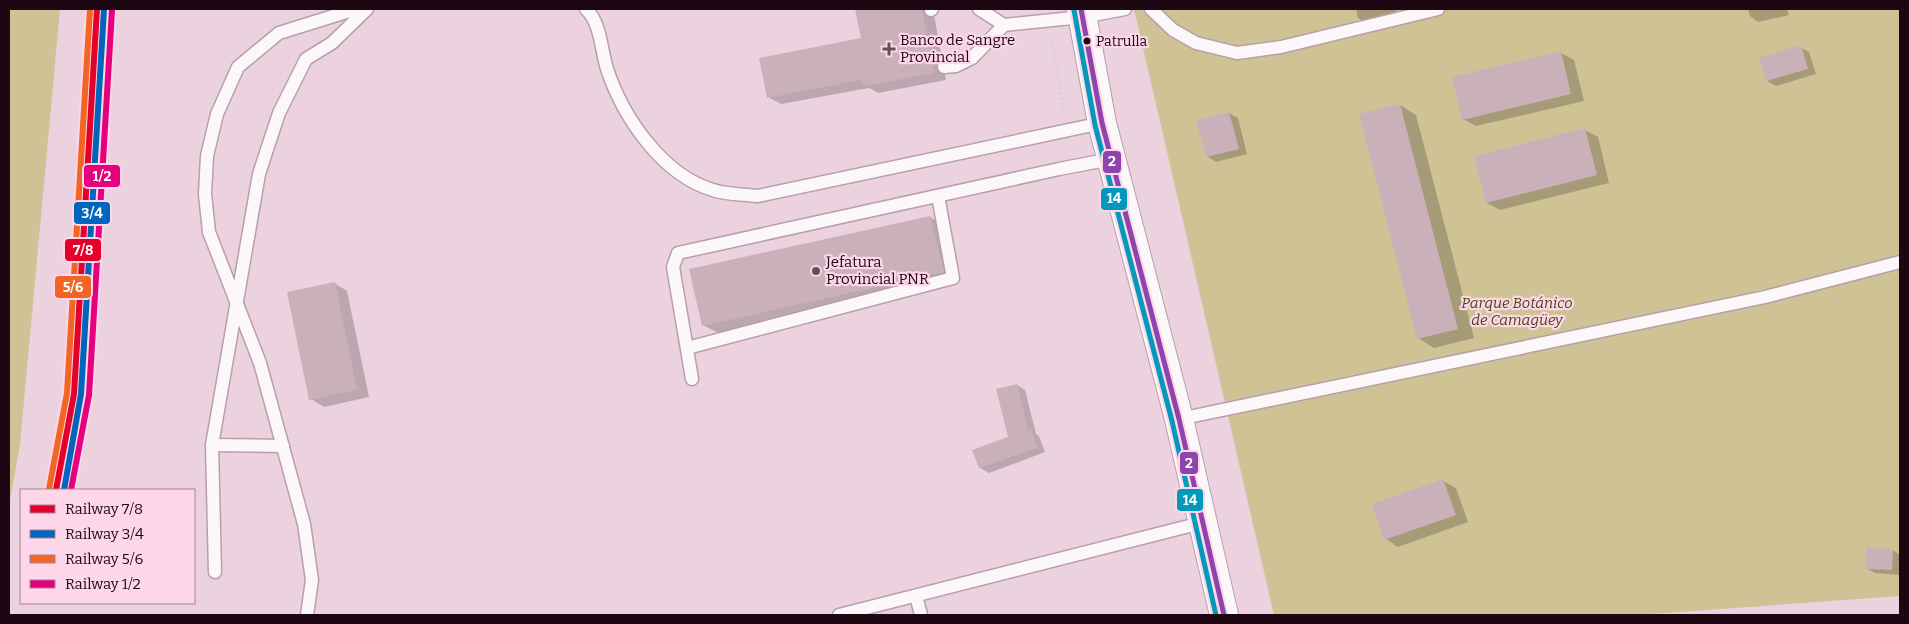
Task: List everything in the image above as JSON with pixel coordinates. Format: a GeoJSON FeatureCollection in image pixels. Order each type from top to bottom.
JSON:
{"type":"FeatureCollection","features":[{"type":"Feature","properties":{"kind":"main road"},"geometry":{"type":"LineString","coordinates":[[1082,13],[1102,123],[1179,419],[1201,522],[1224,615]]}},
{"type":"Feature","properties":{"kind":"lane"},"geometry":{"type":"LineString","coordinates":[[307,615],[312,580],[304,524],[260,363],[210,232],[205,194],[207,156],[217,114],[238,66],[279,33],[356,9]]}},
{"type":"Feature","properties":{"kind":"lane"},"geometry":{"type":"LineString","coordinates":[[215,572],[212,445],[259,174],[279,113],[306,59],[332,43],[367,9]]}},
{"type":"Feature","properties":{"kind":"lane"},"geometry":{"type":"LineString","coordinates":[[586,9],[593,15],[607,70],[636,130],[678,174],[713,191],[758,196],[1102,123]]}},
{"type":"Feature","properties":{"kind":"lane"},"geometry":{"type":"LineString","coordinates":[[979,9],[1004,25],[1049,21],[1082,13],[1125,9]]}},
{"type":"Feature","properties":{"kind":"lane"},"geometry":{"type":"LineString","coordinates":[[1151,9],[1173,30],[1196,42],[1236,53],[1281,47],[1398,13],[1438,9]]}},
{"type":"Feature","properties":{"kind":"lane"},"geometry":{"type":"LineString","coordinates":[[944,67],[956,66],[972,58],[1004,25]]}},
{"type":"Feature","properties":{"kind":"lane"},"geometry":{"type":"LineString","coordinates":[[692,379],[673,267],[678,253],[1111,159]]}},
{"type":"Feature","properties":{"kind":"lane"},"geometry":{"type":"LineString","coordinates":[[687,348],[953,278],[938,196]]}},
{"type":"Feature","properties":{"kind":"lane"},"geometry":{"type":"LineString","coordinates":[[1179,419],[1765,297],[1900,262]]}},
{"type":"Feature","properties":{"kind":"lane"},"geometry":{"type":"LineString","coordinates":[[212,445],[283,446]]}},
{"type":"Feature","properties":{"kind":"lane"},"geometry":{"type":"LineString","coordinates":[[840,615],[1201,522]]}},
{"type":"Feature","properties":{"kind":"lane"},"geometry":{"type":"LineString","coordinates":[[916,596],[922,615]]}},
{"type":"Feature","properties":{"kind":"path"},"geometry":{"type":"LineString","coordinates":[[1049,21],[1067,131]]}},
{"type":"Feature","properties":{"kind":"green space"},"geometry":{"type":"Polygon","coordinates":[[[9,9],[60,9],[20,445],[9,505],[9,9]]]}},
{"type":"Feature","properties":{"kind":"green space","name":"Parque Botánico de Camagüey"},"geometry":{"type":"Polygon","coordinates":[[[1134,9],[1900,9],[1900,596],[1638,615],[1274,615],[1134,9]]]}},
{"type":"Feature","properties":{"kind":"building","name":"Banco de Sangre Provincial"},"geometry":{"type":"Polygon","coordinates":[[[855,9],[922,9],[934,73],[864,86],[861,80],[767,98],[759,58],[861,38],[855,9]]]}},
{"type":"Feature","properties":{"kind":"building"},"geometry":{"type":"Polygon","coordinates":[[[1801,45],[1808,69],[1766,81],[1759,58],[1801,45]]]}},
{"type":"Feature","properties":{"kind":"building"},"geometry":{"type":"Polygon","coordinates":[[[1561,51],[1571,94],[1462,120],[1452,77],[1561,51]]]}},
{"type":"Feature","properties":{"kind":"building"},"geometry":{"type":"Polygon","coordinates":[[[1400,104],[1458,329],[1417,339],[1359,114],[1400,104]]]}},
{"type":"Feature","properties":{"kind":"building"},"geometry":{"type":"Polygon","coordinates":[[[1229,112],[1239,149],[1206,157],[1196,120],[1229,112]]]}},
{"type":"Feature","properties":{"kind":"building"},"geometry":{"type":"Polygon","coordinates":[[[1585,128],[1597,175],[1486,203],[1474,156],[1585,128]]]}},
{"type":"Feature","properties":{"kind":"building","name":"Jefatura Provincial PNR"},"geometry":{"type":"Polygon","coordinates":[[[930,216],[944,272],[702,326],[689,269],[930,216]]]}},
{"type":"Feature","properties":{"kind":"building"},"geometry":{"type":"Polygon","coordinates":[[[335,282],[357,390],[309,400],[287,292],[335,282]]]}},
{"type":"Feature","properties":{"kind":"building"},"geometry":{"type":"Polygon","coordinates":[[[1017,384],[1028,430],[1031,429],[1037,448],[979,468],[972,450],[1008,437],[996,389],[1017,384]]]}},
{"type":"Feature","properties":{"kind":"building"},"geometry":{"type":"Polygon","coordinates":[[[1443,479],[1456,515],[1384,540],[1372,504],[1443,479]]]}},
{"type":"Feature","properties":{"kind":"building"},"geometry":{"type":"Polygon","coordinates":[[[1866,548],[1893,549],[1892,570],[1865,569],[1866,548]]]}},
{"type":"Feature","properties":{"kind":"rail line","name":"5/6"},"geometry":{"type":"LineString","coordinates":[[49,489],[67,393],[90,9]]}},
{"type":"Feature","properties":{"kind":"rail line","name":"7/8"},"geometry":{"type":"LineString","coordinates":[[56,489],[74,394],[97,9]]}},
{"type":"Feature","properties":{"kind":"rail line","name":"3/4"},"geometry":{"type":"LineString","coordinates":[[64,489],[81,394],[104,9]]}},
{"type":"Feature","properties":{"kind":"rail line","name":"1/2"},"geometry":{"type":"LineString","coordinates":[[71,489],[89,395],[112,10]]}},
{"type":"Feature","properties":{"kind":"transit line","name":"2"},"geometry":{"type":"LineString","coordinates":[[1081,9],[1102,123],[1179,419],[1224,615]]}},
{"type":"Feature","properties":{"kind":"transit line","name":"14"},"geometry":{"type":"LineString","coordinates":[[1074,10],[1095,125],[1172,421],[1216,615]]}},
{"type":"Feature","properties":{"kind":"place","name":"Patrulla"},"geometry":{"type":"Point","coordinates":[1087,41]}},
{"type":"Feature","properties":{"kind":"place","name":"Banco de Sangre Provincial"},"geometry":{"type":"Point","coordinates":[889,49]}},
{"type":"Feature","properties":{"kind":"place","name":"Jefatura Provincial PNR"},"geometry":{"type":"Point","coordinates":[816,271]}}]}
